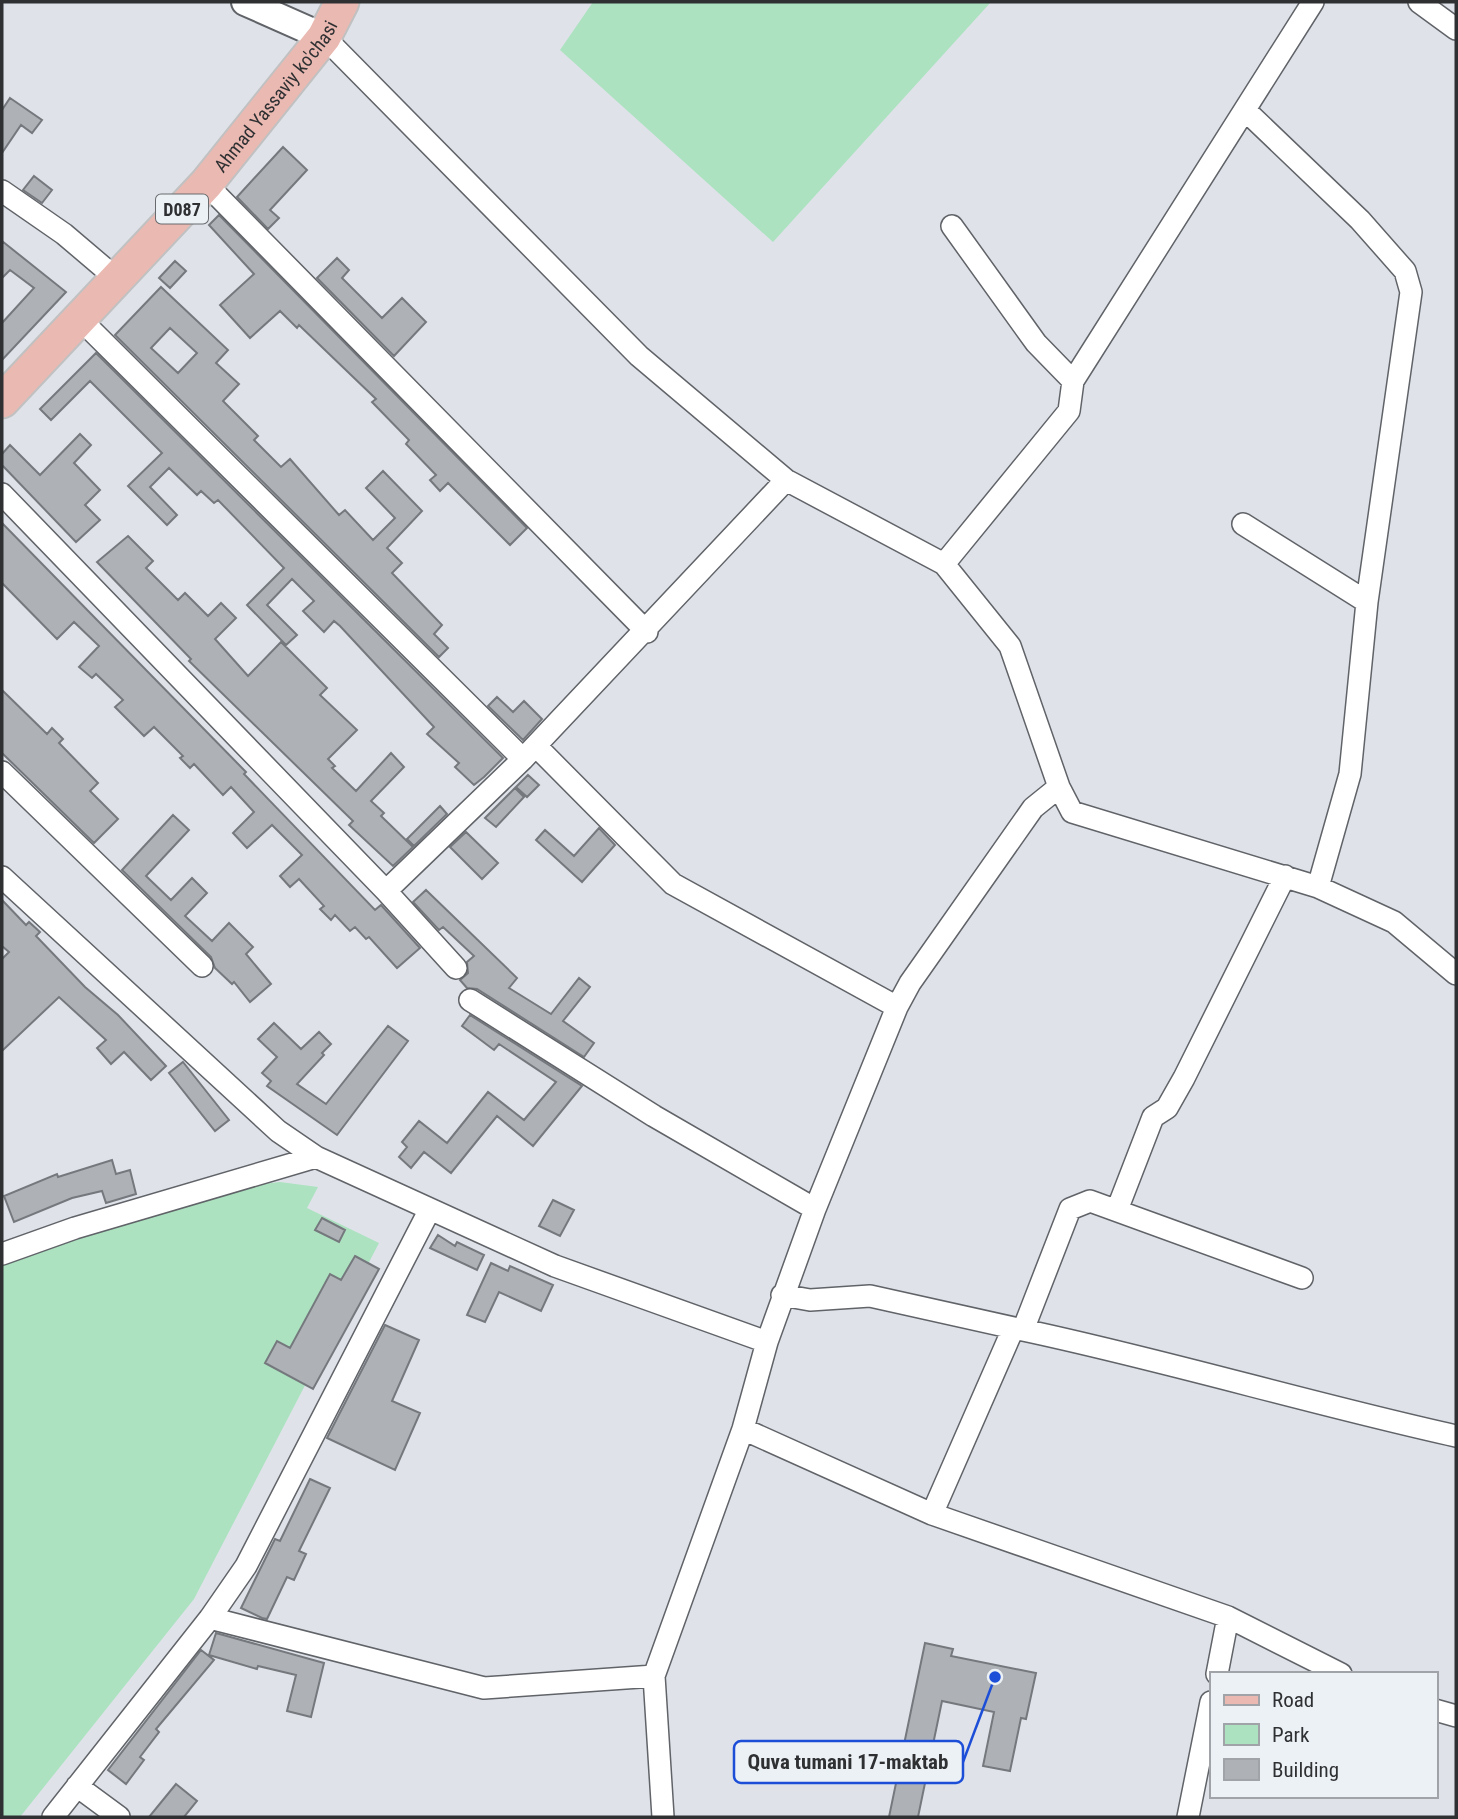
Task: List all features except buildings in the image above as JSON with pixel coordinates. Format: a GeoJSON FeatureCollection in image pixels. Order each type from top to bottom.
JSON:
{"type":"FeatureCollection","features":[{"type":"Feature","properties":{"kind":"main road","name":"Ahmad Yassaviy ko'chasi"},"geometry":{"type":"LineString","coordinates":[[2,401],[206,184],[324,37],[342,2]]}},
{"type":"Feature","properties":{"kind":"street"},"geometry":{"type":"LineString","coordinates":[[245,2],[324,37],[639,356],[786,480],[944,564],[1010,646],[1059,787],[1072,812],[1318,887],[1394,922],[1456,974]]}},
{"type":"Feature","properties":{"kind":"street"},"geometry":{"type":"LineString","coordinates":[[944,564],[1069,411],[1073,381],[1313,2]]}},
{"type":"Feature","properties":{"kind":"street"},"geometry":{"type":"LineString","coordinates":[[1419,2],[1456,29]]}},
{"type":"Feature","properties":{"kind":"street"},"geometry":{"type":"LineString","coordinates":[[1245,110],[1360,220],[1405,271],[1409,281],[1410,292],[1367,602],[1350,774],[1318,887]]}},
{"type":"Feature","properties":{"kind":"street"},"geometry":{"type":"LineString","coordinates":[[206,184],[647,632]]}},
{"type":"Feature","properties":{"kind":"street"},"geometry":{"type":"LineString","coordinates":[[2,191],[64,234],[117,279]]}},
{"type":"Feature","properties":{"kind":"street"},"geometry":{"type":"LineString","coordinates":[[952,226],[978,257],[1036,343],[1073,381]]}},
{"type":"Feature","properties":{"kind":"street"},"geometry":{"type":"LineString","coordinates":[[79,318],[530,753],[673,884],[897,1007]]}},
{"type":"Feature","properties":{"kind":"street"},"geometry":{"type":"LineString","coordinates":[[386,891],[530,753],[647,632],[786,480]]}},
{"type":"Feature","properties":{"kind":"street"},"geometry":{"type":"LineString","coordinates":[[2,494],[386,891],[456,968]]}},
{"type":"Feature","properties":{"kind":"street"},"geometry":{"type":"LineString","coordinates":[[1243,524],[1367,602]]}},
{"type":"Feature","properties":{"kind":"street"},"geometry":{"type":"LineString","coordinates":[[2,772],[202,966]]}},
{"type":"Feature","properties":{"kind":"street"},"geometry":{"type":"LineString","coordinates":[[663,1817],[654,1676],[743,1429],[782,1295],[815,1209],[897,1007],[910,983],[1032,808],[1059,787]]}},
{"type":"Feature","properties":{"kind":"street"},"geometry":{"type":"LineString","coordinates":[[1117,1210],[1153,1117],[1167,1108],[1184,1078],[1285,876]]}},
{"type":"Feature","properties":{"kind":"street"},"geometry":{"type":"LineString","coordinates":[[2,877],[278,1131],[316,1157],[555,1266],[767,1342]]}},
{"type":"Feature","properties":{"kind":"street"},"geometry":{"type":"LineString","coordinates":[[470,1000],[654,1116],[815,1209]]}},
{"type":"Feature","properties":{"kind":"street"},"geometry":{"type":"LineString","coordinates":[[2,1254],[75,1228],[316,1157]]}},
{"type":"Feature","properties":{"kind":"street"},"geometry":{"type":"LineString","coordinates":[[932,1514],[1018,1330],[1070,1209],[1090,1201],[1302,1278]]}},
{"type":"Feature","properties":{"kind":"street"},"geometry":{"type":"LineString","coordinates":[[53,1817],[210,1618],[246,1566],[430,1209]]}},
{"type":"Feature","properties":{"kind":"street"},"geometry":{"type":"LineString","coordinates":[[782,1295],[810,1300],[870,1296],[1096,1345],[1336,1410],[1456,1436]]}},
{"type":"Feature","properties":{"kind":"street"},"geometry":{"type":"LineString","coordinates":[[743,1429],[932,1514],[1228,1617],[1336,1672]]}},
{"type":"Feature","properties":{"kind":"street"},"geometry":{"type":"LineString","coordinates":[[1217,1672],[1228,1617]]}},
{"type":"Feature","properties":{"kind":"street"},"geometry":{"type":"LineString","coordinates":[[210,1618],[484,1688],[654,1676]]}},
{"type":"Feature","properties":{"kind":"street"},"geometry":{"type":"LineString","coordinates":[[1188,1817],[1210,1707]]}},
{"type":"Feature","properties":{"kind":"street"},"geometry":{"type":"LineString","coordinates":[[1437,1711],[1456,1716]]}},
{"type":"Feature","properties":{"kind":"street"},"geometry":{"type":"LineString","coordinates":[[77,1786],[118,1817]]}},
{"type":"Feature","properties":{"kind":"green space"},"geometry":{"type":"Polygon","coordinates":[[[593,2],[991,2],[773,242],[560,50],[593,2]]]}},
{"type":"Feature","properties":{"kind":"green space"},"geometry":{"type":"Polygon","coordinates":[[[280,1182],[318,1187],[307,1208],[379,1243],[194,1599],[20,1817],[2,1817],[2,1260],[238,1187],[280,1182]]]}},
{"type":"Feature","properties":{"kind":"place","name":"Quva tumani 17-maktab"},"geometry":{"type":"Point","coordinates":[995,1677]}}]}
